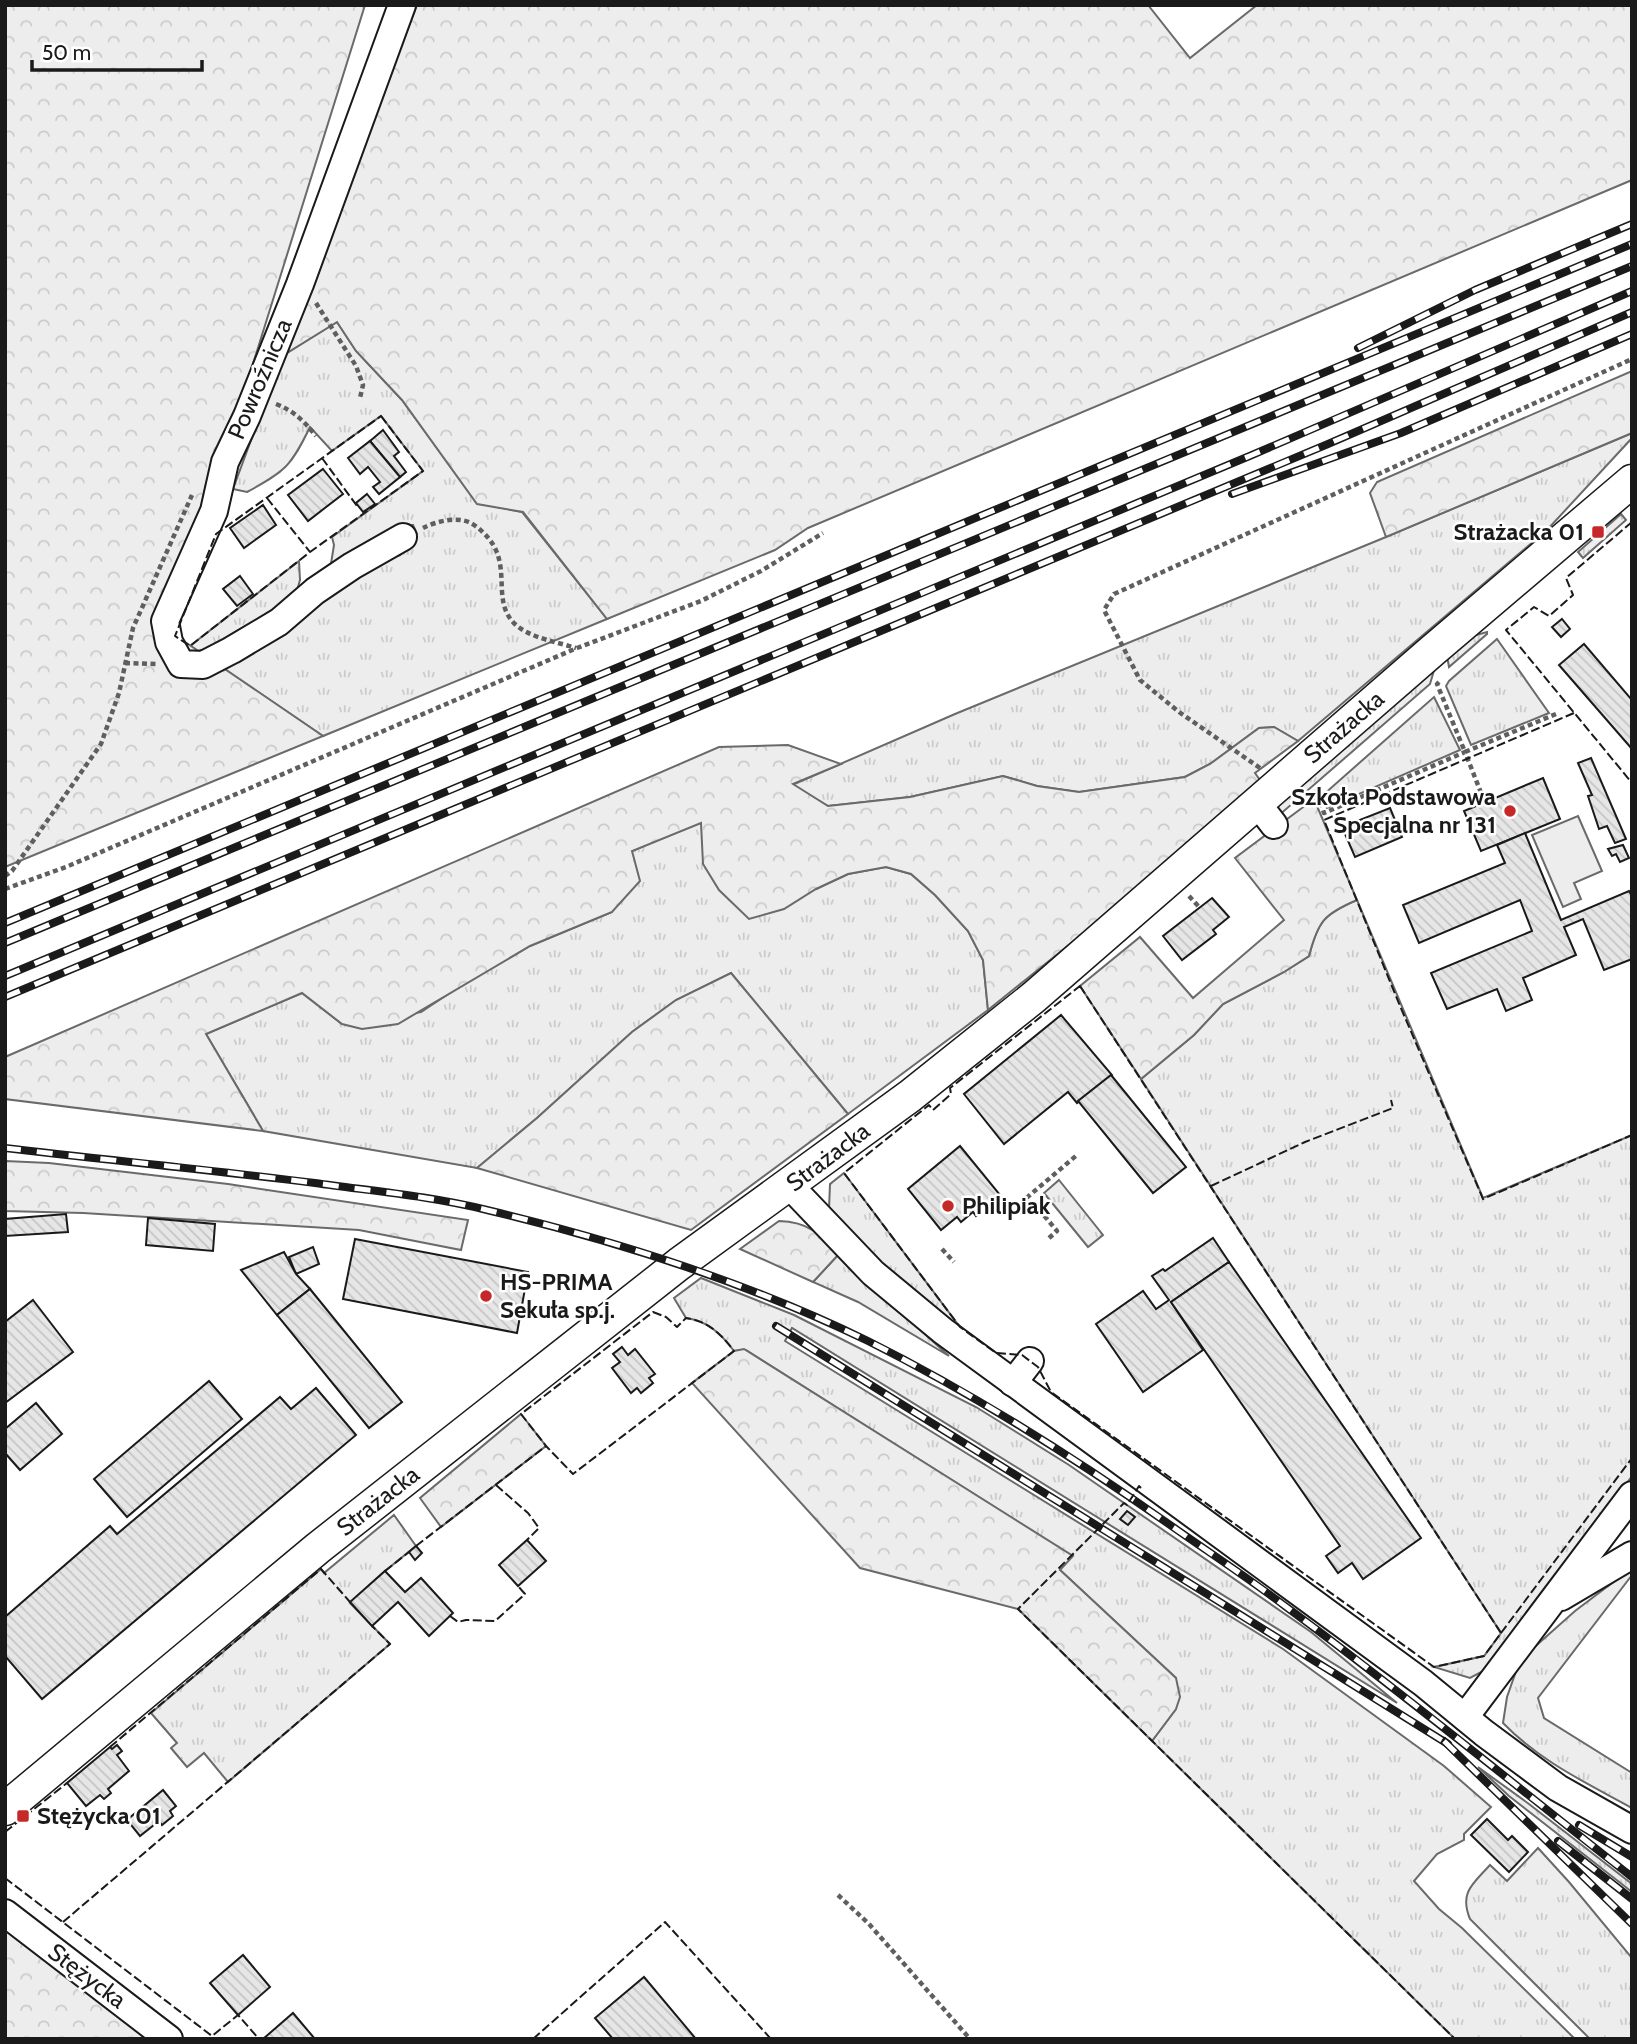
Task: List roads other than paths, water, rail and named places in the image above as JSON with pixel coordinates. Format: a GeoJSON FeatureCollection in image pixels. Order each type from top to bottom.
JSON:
{"type":"FeatureCollection","features":[{"type":"Feature","properties":{"kind":"main road","name":"Strażacka"},"geometry":{"type":"LineString","coordinates":[[5,1809],[318,1548],[679,1264],[790,1186],[910,1096],[1266,814],[1281,783],[1632,481]]}},
{"type":"Feature","properties":{"kind":"street","name":"Powroźnicza"},"geometry":{"type":"LineString","coordinates":[[402,5],[300,284],[256,395],[225,462],[214,511],[165,621],[169,642],[181,664],[203,665],[279,622],[315,591],[402,537]]}},
{"type":"Feature","properties":{"kind":"street"},"geometry":{"type":"LineString","coordinates":[[790,1186],[873,1273],[943,1331],[1423,1683],[1558,1788],[1632,1829]]}},
{"type":"Feature","properties":{"kind":"street"},"geometry":{"type":"LineString","coordinates":[[1013,1383],[1030,1360]]}},
{"type":"Feature","properties":{"kind":"street"},"geometry":{"type":"LineString","coordinates":[[1465,1717],[1632,1494]]}},
{"type":"Feature","properties":{"kind":"street"},"geometry":{"type":"LineString","coordinates":[[1550,1603],[1632,1555]]}},
{"type":"Feature","properties":{"kind":"street","name":"Stężycka"},"geometry":{"type":"LineString","coordinates":[[5,1913],[169,2039]]}},
{"type":"Feature","properties":{"kind":"railway"},"geometry":{"type":"LineString","coordinates":[[1358,348],[1475,290],[1632,224]]}},
{"type":"Feature","properties":{"kind":"railway"},"geometry":{"type":"LineString","coordinates":[[5,923],[1632,244]]}},
{"type":"Feature","properties":{"kind":"railway"},"geometry":{"type":"LineString","coordinates":[[5,943],[1632,266]]}},
{"type":"Feature","properties":{"kind":"railway"},"geometry":{"type":"LineString","coordinates":[[5,976],[1252,455],[1632,291]]}},
{"type":"Feature","properties":{"kind":"railway"},"geometry":{"type":"LineString","coordinates":[[5,997],[1328,444],[1632,312]]}},
{"type":"Feature","properties":{"kind":"railway"},"geometry":{"type":"LineString","coordinates":[[1232,494],[1401,433],[1632,334]]}},
{"type":"Feature","properties":{"kind":"railway"},"geometry":{"type":"LineString","coordinates":[[5,1148],[315,1183],[466,1205],[584,1235],[681,1265],[822,1320],[908,1361],[985,1405],[1136,1501],[1329,1639],[1632,1877]]}},
{"type":"Feature","properties":{"kind":"railway"},"geometry":{"type":"LineString","coordinates":[[776,1326],[1448,1744]]}},
{"type":"Feature","properties":{"kind":"railway"},"geometry":{"type":"LineString","coordinates":[[1444,1741],[1632,1924]]}},
{"type":"Feature","properties":{"kind":"railway"},"geometry":{"type":"LineString","coordinates":[[1579,1825],[1632,1857]]}},
{"type":"Feature","properties":{"kind":"railway"},"geometry":{"type":"LineString","coordinates":[[1558,1841],[1632,1899]]}},
{"type":"Feature","properties":{"kind":"place","name":"Strażacka 01"},"geometry":{"type":"Point","coordinates":[1598,532]}},
{"type":"Feature","properties":{"kind":"place","name":"Szkoła Podstawowa Specjalna nr 131"},"geometry":{"type":"Point","coordinates":[1510,811]}},
{"type":"Feature","properties":{"kind":"place","name":"Philipiak"},"geometry":{"type":"Point","coordinates":[948,1206]}},
{"type":"Feature","properties":{"kind":"place","name":"HS-PRIMA Sekuła sp.j."},"geometry":{"type":"Point","coordinates":[486,1296]}},
{"type":"Feature","properties":{"kind":"place","name":"Stężycka 01"},"geometry":{"type":"Point","coordinates":[23,1816]}}]}
